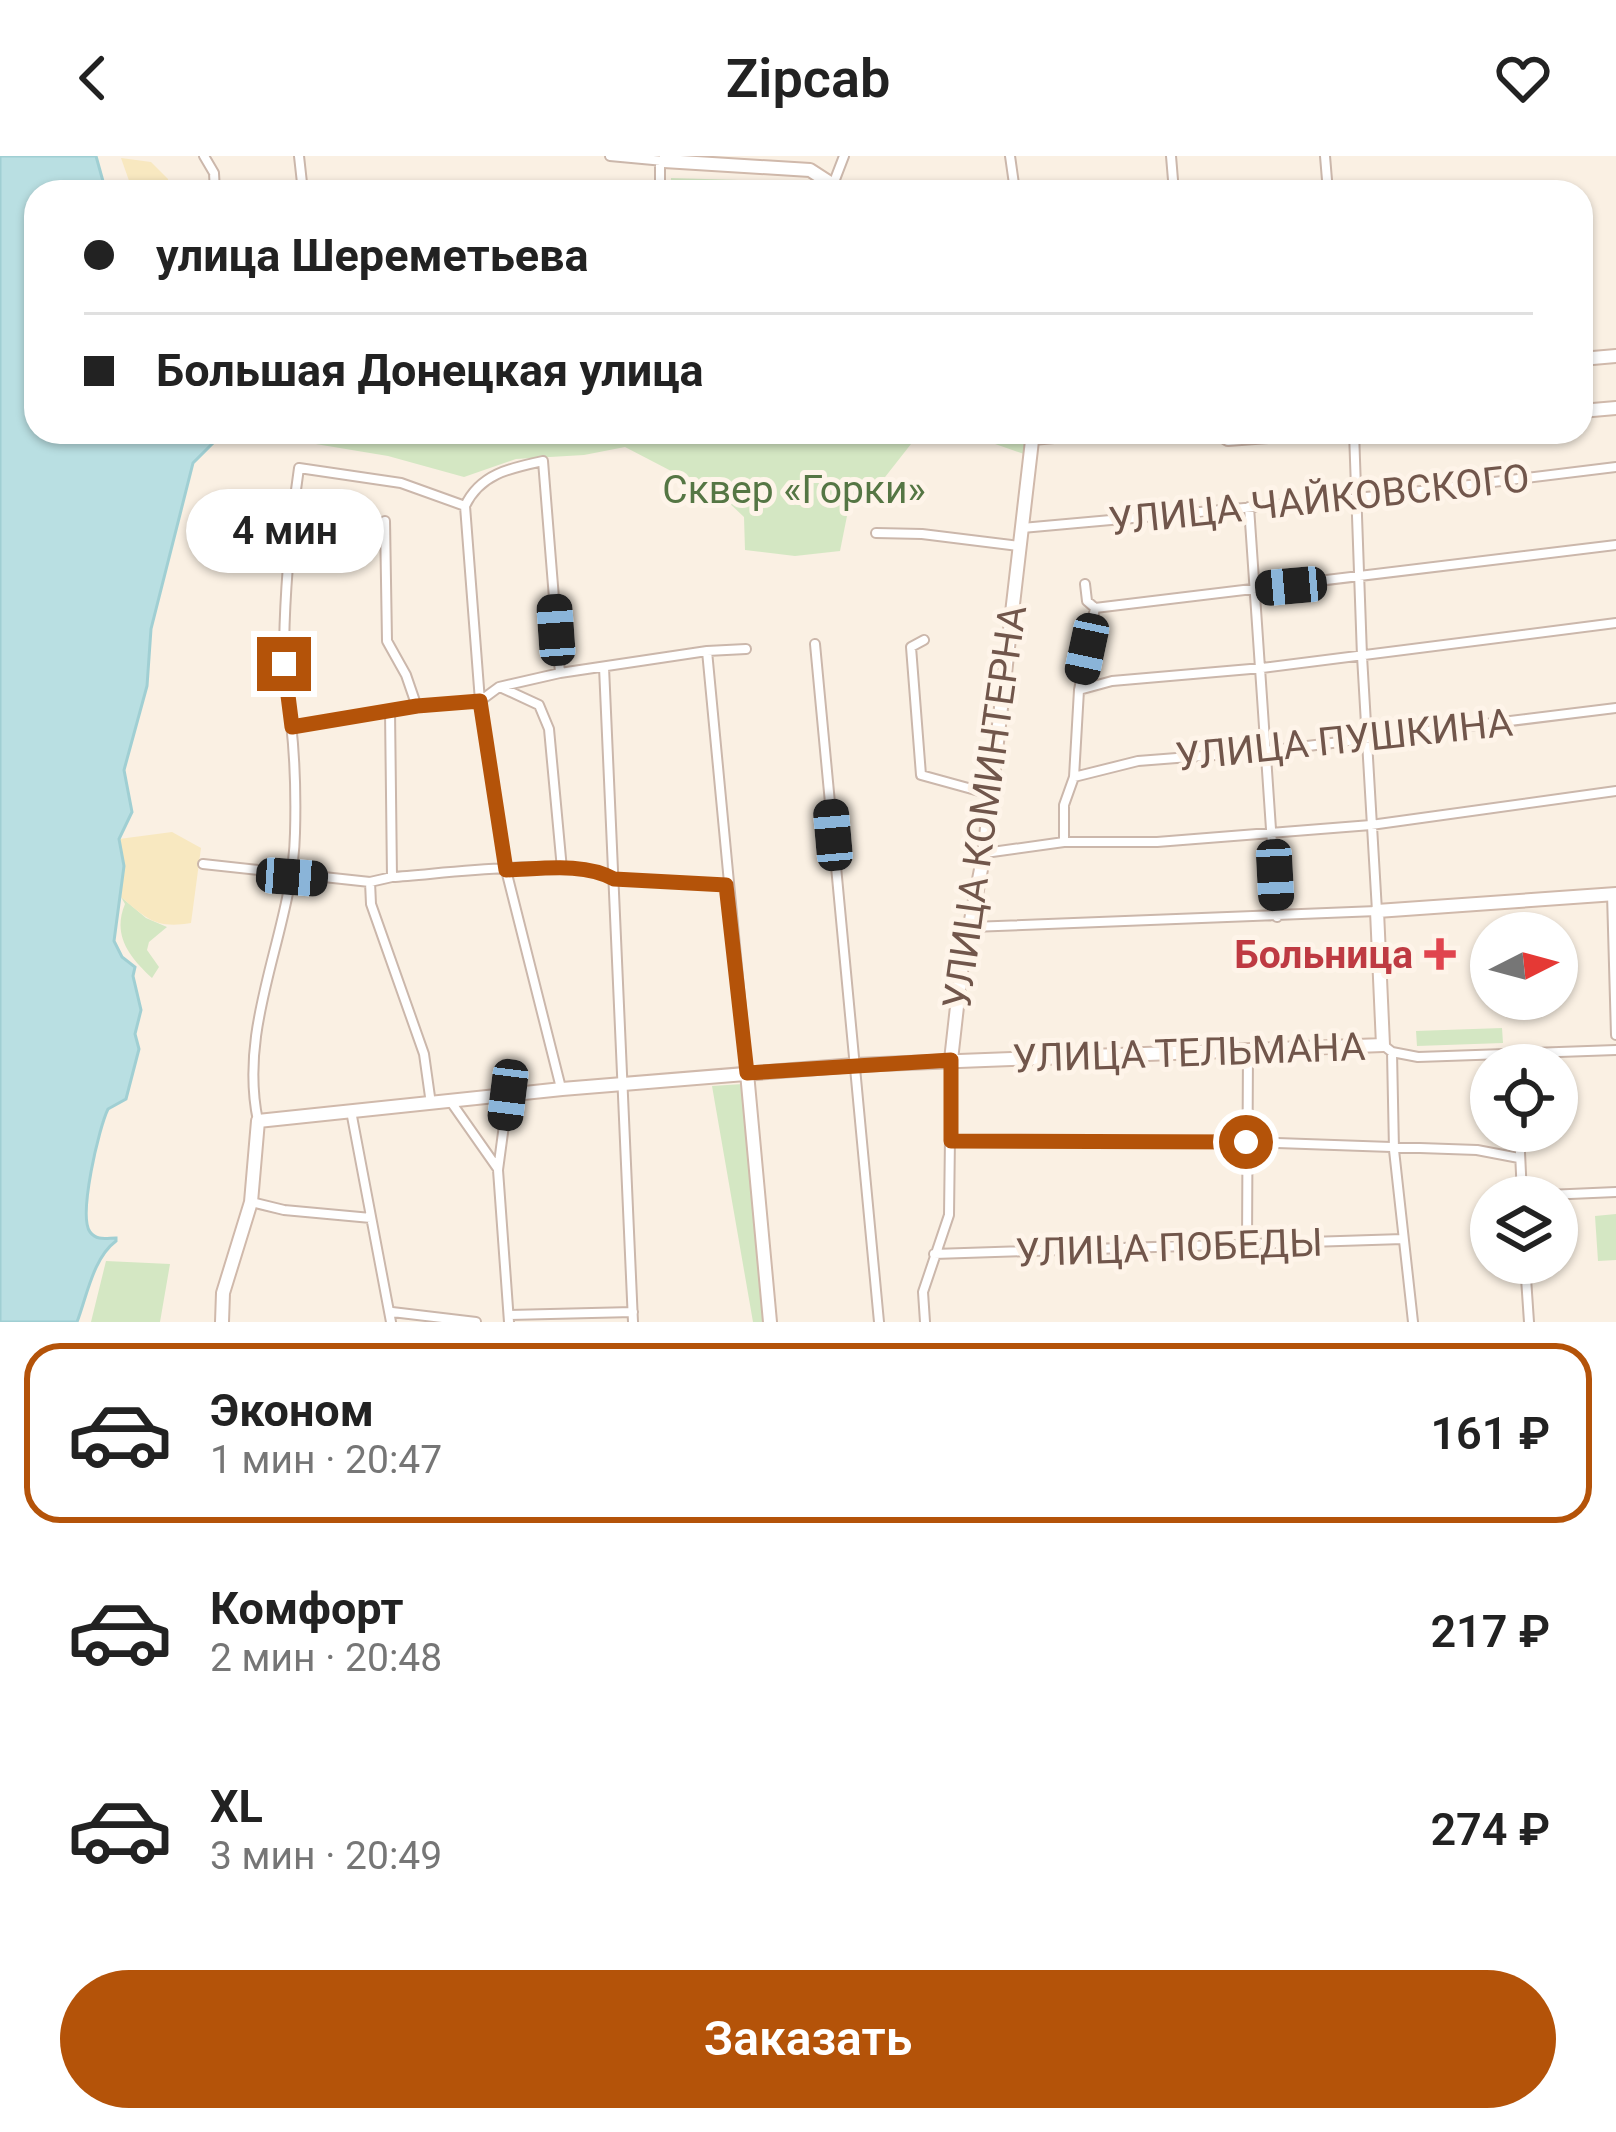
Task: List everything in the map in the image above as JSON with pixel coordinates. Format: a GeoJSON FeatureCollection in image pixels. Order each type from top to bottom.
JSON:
{"type":"FeatureCollection","features":[{"type":"Feature","properties":{"kind":"street"},"geometry":{"type":"LineString","coordinates":[[610,156],[782,166],[810,170],[827,180]]}},
{"type":"Feature","properties":{"kind":"street","name":"УЛИЦА КОМИНТЕРНА"},"geometry":{"type":"LineString","coordinates":[[925,1322],[923,1292],[949,1214],[951,1060],[984,854],[1032,444]]}},
{"type":"Feature","properties":{"kind":"street"},"geometry":{"type":"LineString","coordinates":[[1354,444],[1371,825],[1394,1150],[1412,1322]]}},
{"type":"Feature","properties":{"kind":"street"},"geometry":{"type":"LineString","coordinates":[[560,673],[543,461],[512,467],[474,487],[465,506],[480,701],[506,870],[562,1089]]}},
{"type":"Feature","properties":{"kind":"street","name":"УЛИЦА ЧАЙКОВСКОГО"},"geometry":{"type":"LineString","coordinates":[[1022,528],[1355,498],[1616,467]]}},
{"type":"Feature","properties":{"kind":"street"},"geometry":{"type":"LineString","coordinates":[[222,1322],[223,1293],[251,1202],[258,1121],[254,1044],[266,975],[292,877],[296,834],[284,664],[299,468],[401,483],[465,506]]}},
{"type":"Feature","properties":{"kind":"street"},"geometry":{"type":"LineString","coordinates":[[1249,508],[1277,917]]}},
{"type":"Feature","properties":{"kind":"street"},"geometry":{"type":"LineString","coordinates":[[385,521],[387,641],[417,706]]}},
{"type":"Feature","properties":{"kind":"street"},"geometry":{"type":"LineString","coordinates":[[876,533],[1018,546]]}},
{"type":"Feature","properties":{"kind":"street"},"geometry":{"type":"LineString","coordinates":[[1085,584],[1087,601],[1095,608],[1616,545]]}},
{"type":"Feature","properties":{"kind":"street"},"geometry":{"type":"LineString","coordinates":[[1064,842],[1064,806],[1074,777],[1078,690],[1095,608]]}},
{"type":"Feature","properties":{"kind":"street"},"geometry":{"type":"LineString","coordinates":[[1078,690],[1112,681],[1262,668],[1616,623]]}},
{"type":"Feature","properties":{"kind":"street"},"geometry":{"type":"LineString","coordinates":[[925,640],[911,646],[921,775],[989,794]]}},
{"type":"Feature","properties":{"kind":"street"},"geometry":{"type":"LineString","coordinates":[[815,644],[879,1322]]}},
{"type":"Feature","properties":{"kind":"street"},"geometry":{"type":"LineString","coordinates":[[292,727],[417,706],[480,701],[499,687],[560,673],[746,649]]}},
{"type":"Feature","properties":{"kind":"street"},"geometry":{"type":"LineString","coordinates":[[706,651],[770,1322]]}},
{"type":"Feature","properties":{"kind":"street"},"geometry":{"type":"LineString","coordinates":[[508,1095],[498,1170],[509,1318],[633,1317],[604,667]]}},
{"type":"Feature","properties":{"kind":"street"},"geometry":{"type":"LineString","coordinates":[[499,687],[539,705],[549,729],[562,868]]}},
{"type":"Feature","properties":{"kind":"street","name":"УЛИЦА ПУШКИНА"},"geometry":{"type":"LineString","coordinates":[[1074,777],[1138,760],[1368,740],[1616,707]]}},
{"type":"Feature","properties":{"kind":"street"},"geometry":{"type":"LineString","coordinates":[[390,711],[392,877]]}},
{"type":"Feature","properties":{"kind":"street"},"geometry":{"type":"LineString","coordinates":[[984,854],[1064,842],[1157,842],[1371,825],[1616,791]]}},
{"type":"Feature","properties":{"kind":"street"},"geometry":{"type":"LineString","coordinates":[[203,863],[370,883],[392,877],[562,868],[600,871],[614,879],[726,885]]}},
{"type":"Feature","properties":{"kind":"street"},"geometry":{"type":"LineString","coordinates":[[370,883],[371,904],[424,1054],[431,1104]]}},
{"type":"Feature","properties":{"kind":"street"},"geometry":{"type":"LineString","coordinates":[[970,927],[1277,917],[1614,894],[1616,1035]]}},
{"type":"Feature","properties":{"kind":"street"},"geometry":{"type":"LineString","coordinates":[[1247,1244],[1248,1049]]}},
{"type":"Feature","properties":{"kind":"street","name":"УЛИЦА ТЕЛЬМАНА"},"geometry":{"type":"LineString","coordinates":[[258,1121],[854,1065],[1248,1049],[1388,1049],[1418,1057],[1470,1058]]}},
{"type":"Feature","properties":{"kind":"street","name":"УЛИЦА ТЕЛЬМАНА"},"geometry":{"type":"LineString","coordinates":[[1578,1054],[1616,1050]]}},
{"type":"Feature","properties":{"kind":"street"},"geometry":{"type":"LineString","coordinates":[[451,1101],[498,1170]]}},
{"type":"Feature","properties":{"kind":"street"},"geometry":{"type":"LineString","coordinates":[[350,1109],[391,1317],[476,1322]]}},
{"type":"Feature","properties":{"kind":"street"},"geometry":{"type":"LineString","coordinates":[[951,1141],[1246,1142],[1477,1150],[1519,1158]]}},
{"type":"Feature","properties":{"kind":"street"},"geometry":{"type":"LineString","coordinates":[[1519,1152],[1520,1176]]}},
{"type":"Feature","properties":{"kind":"street"},"geometry":{"type":"LineString","coordinates":[[1578,1194],[1616,1192]]}},
{"type":"Feature","properties":{"kind":"street"},"geometry":{"type":"LineString","coordinates":[[251,1202],[370,1218]]}},
{"type":"Feature","properties":{"kind":"street","name":"УЛИЦА ПОБЕДЫ"},"geometry":{"type":"LineString","coordinates":[[934,1254],[1403,1239]]}},
{"type":"Feature","properties":{"kind":"street"},"geometry":{"type":"LineString","coordinates":[[1526,1284],[1529,1322]]}},
{"type":"Feature","properties":{"kind":"green space","name":"Сквер «Горки»"},"geometry":{"type":"Polygon","coordinates":[[[316,444],[911,444],[878,486],[848,511],[840,551],[795,556],[745,550],[744,517],[725,499],[625,447],[516,459],[464,477],[388,456],[316,444]]]}},
{"type":"Feature","properties":{"kind":"green space","name":"Сквер «Горки»"},"geometry":{"type":"Polygon","coordinates":[[[995,444],[1024,444],[1024,454],[995,444]]]}},
{"type":"Feature","properties":{"kind":"green space"},"geometry":{"type":"Polygon","coordinates":[[[121,897],[146,918],[167,927],[149,942],[147,950],[159,967],[152,978],[125,945],[121,897]]]}},
{"type":"Feature","properties":{"kind":"green space"},"geometry":{"type":"Polygon","coordinates":[[[1502,1028],[1503,1043],[1417,1046],[1416,1031],[1502,1028]]]}},
{"type":"Feature","properties":{"kind":"green space"},"geometry":{"type":"Polygon","coordinates":[[[743,1084],[764,1322],[753,1322],[712,1086],[743,1084]]]}},
{"type":"Feature","properties":{"kind":"green space"},"geometry":{"type":"Polygon","coordinates":[[[1616,1214],[1616,1260],[1598,1261],[1595,1216],[1616,1214]]]}},
{"type":"Feature","properties":{"kind":"green space"},"geometry":{"type":"Polygon","coordinates":[[[106,1261],[170,1264],[160,1322],[91,1322],[106,1261]]]}},
{"type":"Feature","properties":{"kind":"sand"},"geometry":{"type":"Polygon","coordinates":[[[121,158],[151,162],[168,180],[129,180],[121,158]]]}},
{"type":"Feature","properties":{"kind":"sand"},"geometry":{"type":"Polygon","coordinates":[[[172,832],[201,848],[191,923],[169,925],[153,920],[121,897],[124,866],[119,839],[172,832]]]}},
{"type":"Feature","properties":{"kind":"water"},"geometry":{"type":"Polygon","coordinates":[[[0,156],[96,156],[103,180],[24,180],[24,444],[212,444],[193,463],[151,629],[147,686],[124,770],[132,812],[119,839],[124,866],[114,941],[122,957],[135,967],[141,1010],[135,1034],[139,1049],[126,1099],[108,1109],[104,1119],[86,1209],[90,1232],[116,1241],[96,1267],[77,1322],[0,1322],[0,156]]]}},
{"type":"Feature","properties":{"kind":"place","name":"Больница"},"geometry":{"type":"Point","coordinates":[1440,954]}},
{"type":"Feature","properties":{"kind":"route"},"geometry":{"type":"LineString","coordinates":[[284,664],[292,727],[417,706],[480,701],[506,870],[562,868],[600,871],[614,879],[726,885],[747,1073],[951,1060],[951,1141],[1246,1142]]}}]}
